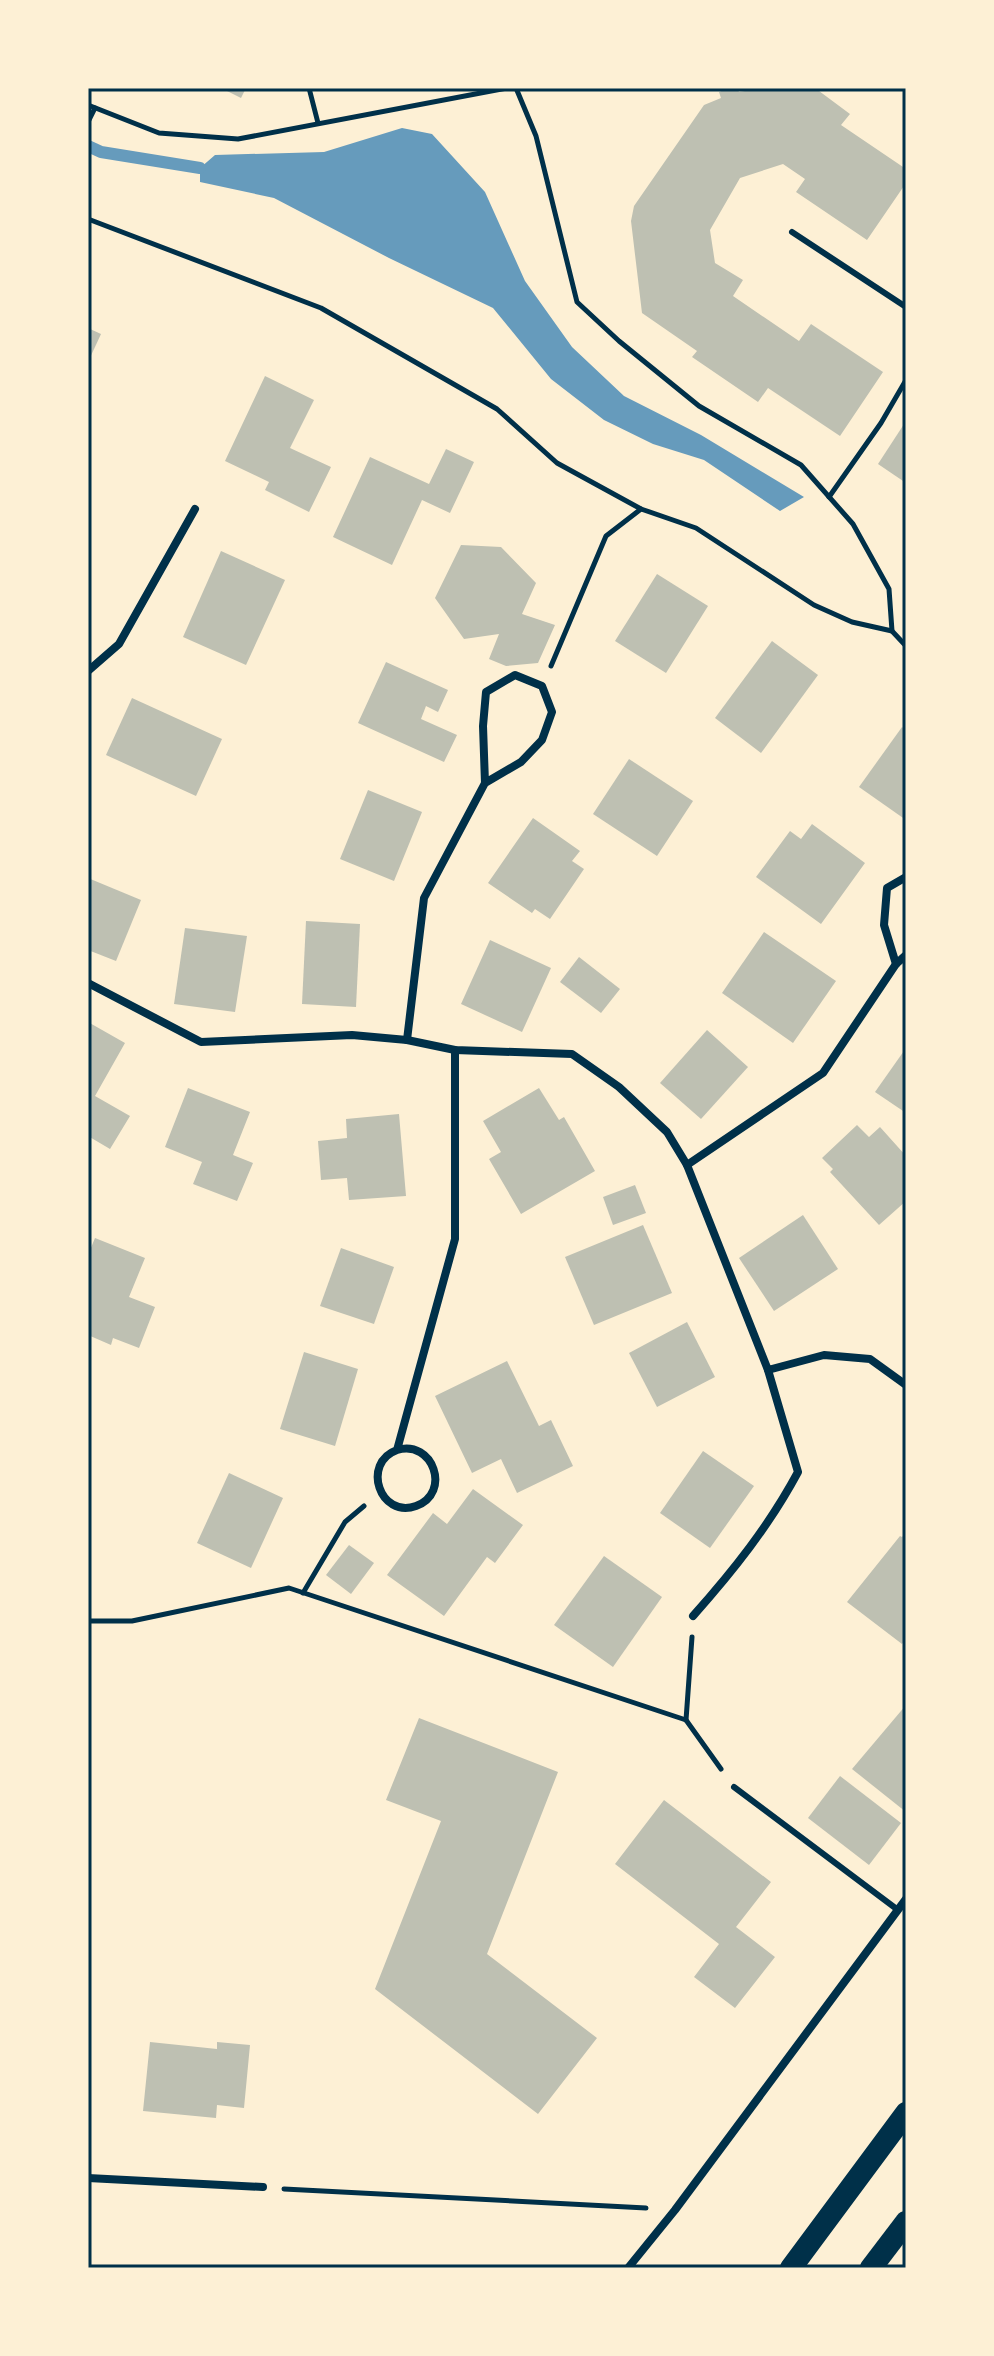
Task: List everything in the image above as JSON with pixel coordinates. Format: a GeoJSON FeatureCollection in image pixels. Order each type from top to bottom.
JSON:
{"type":"FeatureCollection","features":[{"type":"Feature","properties":{"kind":"highway"},"geometry":{"type":"LineString","coordinates":[[791,2268],[906,2113]]}},
{"type":"Feature","properties":{"kind":"highway"},"geometry":{"type":"LineString","coordinates":[[871,2268],[906,2222]]}},
{"type":"Feature","properties":{"kind":"street"},"geometry":{"type":"LineString","coordinates":[[88,671],[119,644],[195,509]]}},
{"type":"Feature","properties":{"kind":"street"},"geometry":{"type":"LineString","coordinates":[[407,1040],[424,898],[485,783],[483,726],[486,692],[515,675],[542,686],[552,712],[542,740],[521,762],[485,783]]}},
{"type":"Feature","properties":{"kind":"street"},"geometry":{"type":"LineString","coordinates":[[896,964],[884,925],[887,888],[906,877]]}},
{"type":"Feature","properties":{"kind":"street"},"geometry":{"type":"LineString","coordinates":[[687,1165],[823,1073],[896,964],[906,955]]}},
{"type":"Feature","properties":{"kind":"street"},"geometry":{"type":"LineString","coordinates":[[88,983],[201,1042],[352,1035],[407,1040],[455,1050],[572,1054],[619,1087],[667,1132],[687,1165],[768,1370],[798,1472],[779,1508],[740,1562],[693,1616]]}},
{"type":"Feature","properties":{"kind":"street"},"geometry":{"type":"LineString","coordinates":[[397,1450],[455,1239],[455,1050]]}},
{"type":"Feature","properties":{"kind":"street"},"geometry":{"type":"LineString","coordinates":[[768,1370],[824,1355],[870,1359],[906,1385]]}},
{"type":"Feature","properties":{"kind":"street"},"geometry":{"type":"LineString","coordinates":[[413,1449],[423,1454],[432,1462],[436,1474],[430,1497],[410,1508],[398,1507],[388,1501],[380,1492],[377,1481],[383,1460],[397,1450],[413,1449]]}},
{"type":"Feature","properties":{"kind":"street"},"geometry":{"type":"LineString","coordinates":[[628,2268],[675,2210],[906,1899]]}},
{"type":"Feature","properties":{"kind":"street"},"geometry":{"type":"LineString","coordinates":[[88,2178],[263,2187]]}},
{"type":"Feature","properties":{"kind":"lane"},"geometry":{"type":"LineString","coordinates":[[792,232],[906,307]]}},
{"type":"Feature","properties":{"kind":"lane"},"geometry":{"type":"LineString","coordinates":[[734,1787],[898,1910]]}},
{"type":"Feature","properties":{"kind":"path"},"geometry":{"type":"LineString","coordinates":[[309,88],[318,123]]}},
{"type":"Feature","properties":{"kind":"path"},"geometry":{"type":"LineString","coordinates":[[88,122],[91,106],[159,133],[238,139],[507,88]]}},
{"type":"Feature","properties":{"kind":"path"},"geometry":{"type":"LineString","coordinates":[[516,88],[536,136],[577,302],[619,341],[699,406],[801,465],[853,524],[889,589],[892,631]]}},
{"type":"Feature","properties":{"kind":"path"},"geometry":{"type":"LineString","coordinates":[[88,219],[321,308],[497,409],[557,463],[641,509],[696,528],[814,605],[852,622],[892,631],[906,646]]}},
{"type":"Feature","properties":{"kind":"path"},"geometry":{"type":"LineString","coordinates":[[829,497],[881,423],[906,380]]}},
{"type":"Feature","properties":{"kind":"path"},"geometry":{"type":"LineString","coordinates":[[542,686],[606,536],[641,509]]}},
{"type":"Feature","properties":{"kind":"path"},"geometry":{"type":"LineString","coordinates":[[303,1593],[345,1522],[380,1492]]}},
{"type":"Feature","properties":{"kind":"path"},"geometry":{"type":"LineString","coordinates":[[88,1621],[132,1621],[289,1588],[686,1720],[734,1787]]}},
{"type":"Feature","properties":{"kind":"path"},"geometry":{"type":"LineString","coordinates":[[686,1720],[693,1616]]}},
{"type":"Feature","properties":{"kind":"path"},"geometry":{"type":"LineString","coordinates":[[263,2187],[675,2210]]}},
{"type":"Feature","properties":{"kind":"water"},"geometry":{"type":"Polygon","coordinates":[[[402,128],[432,134],[485,192],[525,281],[572,347],[624,396],[701,435],[804,497],[780,511],[704,460],[653,444],[604,420],[551,379],[493,308],[274,198],[200,182],[200,168],[215,155],[324,152],[402,128]]]}},
{"type":"Feature","properties":{"kind":"building"},"geometry":{"type":"Polygon","coordinates":[[[221,88],[246,88],[241,98],[221,88]]]}},
{"type":"Feature","properties":{"kind":"building"},"geometry":{"type":"Polygon","coordinates":[[[737,88],[739,92],[763,88],[815,88],[850,114],[841,125],[906,169],[906,183],[867,240],[796,192],[805,179],[783,164],[740,178],[710,230],[715,263],[743,280],[733,296],[799,341],[811,324],[883,372],[840,436],[768,388],[758,402],[692,357],[697,351],[642,313],[631,221],[634,206],[704,105],[721,98],[719,92],[737,88]]]}},
{"type":"Feature","properties":{"kind":"building"},"geometry":{"type":"Polygon","coordinates":[[[88,328],[101,334],[88,362],[88,328]]]}},
{"type":"Feature","properties":{"kind":"building"},"geometry":{"type":"Polygon","coordinates":[[[265,376],[314,400],[290,448],[331,467],[309,512],[265,490],[269,482],[225,461],[265,376]]]}},
{"type":"Feature","properties":{"kind":"building"},"geometry":{"type":"Polygon","coordinates":[[[906,421],[906,483],[878,464],[906,421]]]}},
{"type":"Feature","properties":{"kind":"building"},"geometry":{"type":"Polygon","coordinates":[[[446,449],[474,462],[450,513],[422,500],[392,565],[333,537],[370,457],[429,484],[446,449]]]}},
{"type":"Feature","properties":{"kind":"building"},"geometry":{"type":"Polygon","coordinates":[[[461,545],[501,547],[536,583],[522,614],[555,625],[538,663],[506,666],[489,659],[499,634],[464,639],[435,598],[461,545]]]}},
{"type":"Feature","properties":{"kind":"building"},"geometry":{"type":"Polygon","coordinates":[[[221,551],[285,580],[246,665],[183,637],[221,551]]]}},
{"type":"Feature","properties":{"kind":"building"},"geometry":{"type":"Polygon","coordinates":[[[657,574],[708,606],[666,673],[615,641],[657,574]]]}},
{"type":"Feature","properties":{"kind":"building"},"geometry":{"type":"Polygon","coordinates":[[[772,641],[818,675],[761,753],[715,718],[772,641]]]}},
{"type":"Feature","properties":{"kind":"building"},"geometry":{"type":"Polygon","coordinates":[[[386,662],[448,690],[438,712],[426,706],[421,719],[457,735],[444,762],[358,723],[386,662]]]}},
{"type":"Feature","properties":{"kind":"building"},"geometry":{"type":"Polygon","coordinates":[[[132,698],[222,739],[196,796],[106,755],[132,698]]]}},
{"type":"Feature","properties":{"kind":"building"},"geometry":{"type":"Polygon","coordinates":[[[902,727],[906,731],[906,820],[859,787],[902,727]]]}},
{"type":"Feature","properties":{"kind":"building"},"geometry":{"type":"Polygon","coordinates":[[[629,759],[693,801],[657,856],[593,814],[629,759]]]}},
{"type":"Feature","properties":{"kind":"building"},"geometry":{"type":"Polygon","coordinates":[[[368,790],[422,812],[394,881],[340,859],[368,790]]]}},
{"type":"Feature","properties":{"kind":"building"},"geometry":{"type":"Polygon","coordinates":[[[533,818],[580,851],[572,861],[584,869],[550,919],[535,909],[532,913],[488,883],[533,818]]]}},
{"type":"Feature","properties":{"kind":"building"},"geometry":{"type":"Polygon","coordinates":[[[812,824],[865,863],[821,924],[756,877],[790,831],[801,839],[812,824]]]}},
{"type":"Feature","properties":{"kind":"building"},"geometry":{"type":"Polygon","coordinates":[[[88,878],[141,900],[116,961],[88,950],[88,878]]]}},
{"type":"Feature","properties":{"kind":"building"},"geometry":{"type":"Polygon","coordinates":[[[306,921],[360,924],[356,1007],[302,1004],[306,921]]]}},
{"type":"Feature","properties":{"kind":"building"},"geometry":{"type":"Polygon","coordinates":[[[185,928],[247,936],[235,1012],[174,1004],[185,928]]]}},
{"type":"Feature","properties":{"kind":"building"},"geometry":{"type":"Polygon","coordinates":[[[764,932],[836,981],[793,1043],[722,993],[764,932]]]}},
{"type":"Feature","properties":{"kind":"building"},"geometry":{"type":"Polygon","coordinates":[[[490,940],[551,968],[522,1032],[461,1004],[490,940]]]}},
{"type":"Feature","properties":{"kind":"building"},"geometry":{"type":"Polygon","coordinates":[[[579,957],[620,989],[601,1013],[560,982],[579,957]]]}},
{"type":"Feature","properties":{"kind":"building"},"geometry":{"type":"Polygon","coordinates":[[[88,1022],[125,1043],[95,1096],[130,1116],[110,1149],[88,1136],[88,1022]]]}},
{"type":"Feature","properties":{"kind":"building"},"geometry":{"type":"Polygon","coordinates":[[[707,1030],[748,1067],[701,1119],[660,1083],[707,1030]]]}},
{"type":"Feature","properties":{"kind":"building"},"geometry":{"type":"Polygon","coordinates":[[[906,1048],[906,1113],[875,1092],[906,1048]]]}},
{"type":"Feature","properties":{"kind":"building"},"geometry":{"type":"Polygon","coordinates":[[[188,1088],[250,1112],[233,1155],[253,1163],[237,1201],[193,1184],[202,1162],[165,1147],[188,1088]]]}},
{"type":"Feature","properties":{"kind":"building"},"geometry":{"type":"Polygon","coordinates":[[[539,1088],[559,1120],[564,1117],[595,1171],[521,1214],[489,1159],[501,1152],[483,1121],[539,1088]]]}},
{"type":"Feature","properties":{"kind":"building"},"geometry":{"type":"Polygon","coordinates":[[[399,1114],[406,1196],[349,1200],[347,1178],[321,1180],[318,1141],[347,1138],[346,1119],[399,1114]]]}},
{"type":"Feature","properties":{"kind":"building"},"geometry":{"type":"Polygon","coordinates":[[[857,1125],[869,1137],[880,1127],[906,1156],[906,1201],[879,1225],[830,1172],[833,1169],[822,1158],[857,1125]]]}},
{"type":"Feature","properties":{"kind":"building"},"geometry":{"type":"Polygon","coordinates":[[[635,1185],[646,1213],[613,1225],[603,1197],[635,1185]]]}},
{"type":"Feature","properties":{"kind":"building"},"geometry":{"type":"Polygon","coordinates":[[[803,1215],[838,1269],[774,1311],[739,1258],[803,1215]]]}},
{"type":"Feature","properties":{"kind":"building"},"geometry":{"type":"Polygon","coordinates":[[[643,1225],[672,1293],[594,1325],[565,1257],[643,1225]]]}},
{"type":"Feature","properties":{"kind":"building"},"geometry":{"type":"Polygon","coordinates":[[[95,1238],[145,1258],[129,1297],[155,1307],[139,1348],[113,1338],[111,1345],[88,1335],[88,1255],[95,1238]]]}},
{"type":"Feature","properties":{"kind":"building"},"geometry":{"type":"Polygon","coordinates":[[[341,1248],[394,1267],[374,1324],[320,1306],[341,1248]]]}},
{"type":"Feature","properties":{"kind":"building"},"geometry":{"type":"Polygon","coordinates":[[[687,1322],[715,1377],[657,1407],[629,1353],[687,1322]]]}},
{"type":"Feature","properties":{"kind":"building"},"geometry":{"type":"Polygon","coordinates":[[[304,1352],[358,1369],[335,1446],[280,1429],[304,1352]]]}},
{"type":"Feature","properties":{"kind":"building"},"geometry":{"type":"Polygon","coordinates":[[[507,1361],[539,1426],[551,1420],[573,1466],[517,1493],[501,1459],[472,1473],[435,1396],[507,1361]]]}},
{"type":"Feature","properties":{"kind":"building"},"geometry":{"type":"Polygon","coordinates":[[[703,1451],[754,1486],[710,1548],[660,1513],[703,1451]]]}},
{"type":"Feature","properties":{"kind":"building"},"geometry":{"type":"Polygon","coordinates":[[[229,1473],[283,1498],[251,1568],[197,1543],[229,1473]]]}},
{"type":"Feature","properties":{"kind":"building"},"geometry":{"type":"Polygon","coordinates":[[[473,1489],[523,1525],[495,1563],[487,1557],[444,1616],[387,1575],[433,1513],[447,1524],[473,1489]]]}},
{"type":"Feature","properties":{"kind":"building"},"geometry":{"type":"Polygon","coordinates":[[[906,1533],[906,1639],[902,1644],[847,1602],[900,1536],[906,1533]]]}},
{"type":"Feature","properties":{"kind":"building"},"geometry":{"type":"Polygon","coordinates":[[[349,1545],[374,1563],[351,1594],[326,1575],[349,1545]]]}},
{"type":"Feature","properties":{"kind":"building"},"geometry":{"type":"Polygon","coordinates":[[[604,1556],[662,1597],[613,1667],[554,1625],[604,1556]]]}},
{"type":"Feature","properties":{"kind":"building"},"geometry":{"type":"Polygon","coordinates":[[[906,1705],[906,1812],[852,1769],[906,1705]]]}},
{"type":"Feature","properties":{"kind":"building"},"geometry":{"type":"Polygon","coordinates":[[[419,1718],[558,1772],[487,1954],[597,2038],[538,2114],[375,1989],[441,1821],[386,1800],[419,1718]]]}},
{"type":"Feature","properties":{"kind":"building"},"geometry":{"type":"Polygon","coordinates":[[[840,1776],[901,1823],[869,1865],[808,1818],[840,1776]]]}},
{"type":"Feature","properties":{"kind":"building"},"geometry":{"type":"Polygon","coordinates":[[[664,1800],[771,1882],[736,1927],[775,1957],[735,2008],[694,1977],[719,1944],[615,1864],[664,1800]]]}},
{"type":"Feature","properties":{"kind":"building"},"geometry":{"type":"Polygon","coordinates":[[[150,2042],[217,2049],[217,2042],[250,2045],[244,2108],[217,2105],[216,2118],[143,2111],[150,2042]]]}},
{"type":"Feature","properties":{"kind":"waterway"},"geometry":{"type":"LineString","coordinates":[[88,146],[101,152],[200,168]]}}]}
